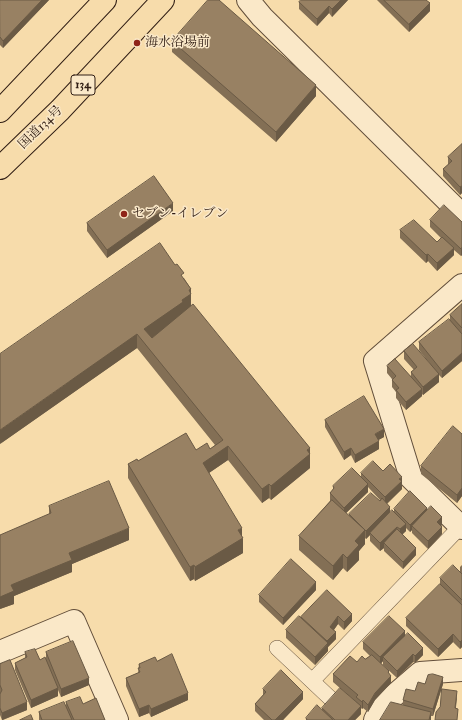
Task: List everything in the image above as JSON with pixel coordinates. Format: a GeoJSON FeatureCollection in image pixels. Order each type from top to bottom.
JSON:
{"type":"FeatureCollection","features":[{"type":"Feature","properties":{"kind":"highway"},"geometry":{"type":"LineString","coordinates":[[0,111],[105,0]]}},
{"type":"Feature","properties":{"kind":"highway","name":"国道134号"},"geometry":{"type":"LineString","coordinates":[[0,168],[60,110],[163,0]]}},
{"type":"Feature","properties":{"kind":"street"},"geometry":{"type":"LineString","coordinates":[[248,0],[262,17],[462,215]]}},
{"type":"Feature","properties":{"kind":"street"},"geometry":{"type":"LineString","coordinates":[[461,527],[411,478],[374,361],[462,285]]}},
{"type":"Feature","properties":{"kind":"street"},"geometry":{"type":"LineString","coordinates":[[0,652],[74,621],[117,720]]}},
{"type":"Feature","properties":{"kind":"street"},"geometry":{"type":"LineString","coordinates":[[375,720],[382,706],[420,673],[462,670]]}},
{"type":"Feature","properties":{"kind":"lane"},"geometry":{"type":"LineString","coordinates":[[312,681],[461,527]]}},
{"type":"Feature","properties":{"kind":"lane"},"geometry":{"type":"LineString","coordinates":[[277,648],[331,699]]}},
{"type":"Feature","properties":{"kind":"building"},"geometry":{"type":"Polygon","coordinates":[[[0,0],[42,0],[3,41],[0,37],[0,0]]]}},
{"type":"Feature","properties":{"kind":"building"},"geometry":{"type":"Polygon","coordinates":[[[208,0],[219,0],[316,85],[276,132],[172,41],[208,0]]]}},
{"type":"Feature","properties":{"kind":"building"},"geometry":{"type":"Polygon","coordinates":[[[301,0],[341,0],[332,9],[329,6],[317,19],[299,2],[301,0]]]}},
{"type":"Feature","properties":{"kind":"building"},"geometry":{"type":"Polygon","coordinates":[[[384,0],[426,0],[430,3],[409,24],[384,0]]]}},
{"type":"Feature","properties":{"kind":"building"},"geometry":{"type":"Polygon","coordinates":[[[462,144],[462,186],[460,187],[443,169],[452,161],[448,157],[462,144]]]}},
{"type":"Feature","properties":{"kind":"building"},"geometry":{"type":"Polygon","coordinates":[[[154,176],[173,203],[107,250],[87,223],[154,176]]]}},
{"type":"Feature","properties":{"kind":"building"},"geometry":{"type":"Polygon","coordinates":[[[444,205],[462,222],[461,249],[430,220],[444,205]]]}},
{"type":"Feature","properties":{"kind":"building"},"geometry":{"type":"Polygon","coordinates":[[[414,220],[437,242],[442,237],[454,248],[437,263],[428,254],[426,255],[400,230],[414,220]]]}},
{"type":"Feature","properties":{"kind":"building"},"geometry":{"type":"Polygon","coordinates":[[[160,243],[175,265],[177,264],[184,273],[181,275],[191,289],[189,290],[191,294],[182,300],[183,302],[144,329],[152,338],[193,304],[310,448],[307,450],[310,454],[271,486],[269,484],[262,489],[228,446],[203,463],[242,528],[238,530],[243,538],[195,567],[194,565],[190,567],[128,464],[137,459],[138,461],[186,433],[196,450],[207,443],[210,449],[223,440],[137,334],[0,430],[0,354],[160,243]]]}},
{"type":"Feature","properties":{"kind":"building"},"geometry":{"type":"Polygon","coordinates":[[[462,304],[462,328],[450,315],[462,304]]]}},
{"type":"Feature","properties":{"kind":"building"},"geometry":{"type":"Polygon","coordinates":[[[449,319],[462,334],[462,353],[442,371],[419,342],[449,319]]]}},
{"type":"Feature","properties":{"kind":"building"},"geometry":{"type":"Polygon","coordinates":[[[413,344],[439,374],[423,387],[411,372],[417,367],[404,351],[413,344]]]}},
{"type":"Feature","properties":{"kind":"building"},"geometry":{"type":"Polygon","coordinates":[[[395,359],[422,389],[406,402],[396,390],[399,388],[392,380],[396,376],[387,366],[395,359]]]}},
{"type":"Feature","properties":{"kind":"building"},"geometry":{"type":"Polygon","coordinates":[[[364,396],[384,429],[375,434],[379,441],[355,455],[351,448],[344,452],[325,420],[364,396]]]}},
{"type":"Feature","properties":{"kind":"building"},"geometry":{"type":"Polygon","coordinates":[[[453,426],[462,434],[462,488],[457,495],[421,466],[453,426]]]}},
{"type":"Feature","properties":{"kind":"building"},"geometry":{"type":"Polygon","coordinates":[[[373,461],[383,471],[390,464],[402,477],[399,479],[402,481],[385,497],[361,473],[373,461]]]}},
{"type":"Feature","properties":{"kind":"building"},"geometry":{"type":"Polygon","coordinates":[[[352,468],[368,484],[344,508],[330,493],[334,488],[333,486],[352,468]]]}},
{"type":"Feature","properties":{"kind":"building"},"geometry":{"type":"Polygon","coordinates":[[[109,481],[129,528],[69,553],[72,560],[11,585],[14,591],[0,597],[0,535],[51,513],[49,506],[109,481]]]}},
{"type":"Feature","properties":{"kind":"building"},"geometry":{"type":"Polygon","coordinates":[[[410,491],[427,508],[410,525],[394,509],[410,491]]]}},
{"type":"Feature","properties":{"kind":"building"},"geometry":{"type":"Polygon","coordinates":[[[371,493],[380,501],[382,498],[390,507],[366,531],[349,514],[371,493]]]}},
{"type":"Feature","properties":{"kind":"building"},"geometry":{"type":"Polygon","coordinates":[[[332,500],[365,530],[355,541],[359,545],[347,558],[343,554],[333,566],[299,536],[332,500]]]}},
{"type":"Feature","properties":{"kind":"building"},"geometry":{"type":"Polygon","coordinates":[[[431,506],[442,517],[437,522],[442,527],[428,541],[412,526],[431,506]]]}},
{"type":"Feature","properties":{"kind":"building"},"geometry":{"type":"Polygon","coordinates":[[[392,510],[406,524],[400,529],[397,527],[380,543],[370,533],[392,510]]]}},
{"type":"Feature","properties":{"kind":"building"},"geometry":{"type":"Polygon","coordinates":[[[397,529],[416,548],[403,562],[384,543],[397,529]]]}},
{"type":"Feature","properties":{"kind":"building"},"geometry":{"type":"Polygon","coordinates":[[[291,559],[316,582],[283,618],[259,595],[291,559]]]}},
{"type":"Feature","properties":{"kind":"building"},"geometry":{"type":"Polygon","coordinates":[[[453,565],[462,574],[462,600],[440,578],[453,565]]]}},
{"type":"Feature","properties":{"kind":"building"},"geometry":{"type":"Polygon","coordinates":[[[440,584],[462,605],[462,640],[460,642],[453,634],[438,649],[406,618],[440,584]]]}},
{"type":"Feature","properties":{"kind":"building"},"geometry":{"type":"Polygon","coordinates":[[[327,590],[352,614],[344,622],[338,616],[330,627],[336,632],[327,641],[301,617],[327,590]]]}},
{"type":"Feature","properties":{"kind":"building"},"geometry":{"type":"Polygon","coordinates":[[[299,616],[328,643],[315,657],[286,630],[299,616]]]}},
{"type":"Feature","properties":{"kind":"building"},"geometry":{"type":"Polygon","coordinates":[[[389,616],[405,631],[380,657],[363,642],[389,616]]]}},
{"type":"Feature","properties":{"kind":"building"},"geometry":{"type":"Polygon","coordinates":[[[408,633],[423,648],[415,656],[413,654],[397,671],[383,657],[408,633]]]}},
{"type":"Feature","properties":{"kind":"building"},"geometry":{"type":"Polygon","coordinates":[[[73,641],[89,678],[61,689],[46,652],[73,641]]]}},
{"type":"Feature","properties":{"kind":"building"},"geometry":{"type":"Polygon","coordinates":[[[35,649],[40,660],[45,657],[58,688],[31,700],[15,663],[27,657],[25,652],[35,649]]]}},
{"type":"Feature","properties":{"kind":"building"},"geometry":{"type":"Polygon","coordinates":[[[172,654],[188,693],[151,709],[149,705],[139,709],[126,678],[140,672],[138,668],[140,668],[139,664],[155,657],[157,661],[172,654]]]}},
{"type":"Feature","properties":{"kind":"building"},"geometry":{"type":"Polygon","coordinates":[[[372,655],[389,671],[388,672],[391,676],[375,693],[368,705],[363,700],[362,702],[356,697],[358,695],[333,674],[350,656],[357,662],[362,656],[365,659],[372,655]]]}},
{"type":"Feature","properties":{"kind":"building"},"geometry":{"type":"Polygon","coordinates":[[[10,660],[27,702],[2,713],[0,708],[0,694],[2,690],[0,685],[0,664],[10,660]]]}},
{"type":"Feature","properties":{"kind":"building"},"geometry":{"type":"Polygon","coordinates":[[[281,670],[303,692],[275,720],[272,720],[255,704],[266,692],[263,689],[281,670]]]}},
{"type":"Feature","properties":{"kind":"building"},"geometry":{"type":"Polygon","coordinates":[[[433,674],[443,677],[433,709],[403,700],[406,689],[415,691],[418,682],[425,684],[428,675],[433,674]]]}},
{"type":"Feature","properties":{"kind":"building"},"geometry":{"type":"Polygon","coordinates":[[[340,688],[361,706],[348,720],[335,720],[322,708],[340,688]]]}},
{"type":"Feature","properties":{"kind":"building"},"geometry":{"type":"Polygon","coordinates":[[[442,689],[457,691],[455,708],[458,709],[457,720],[435,720],[436,712],[440,707],[442,689]]]}},
{"type":"Feature","properties":{"kind":"building"},"geometry":{"type":"Polygon","coordinates":[[[80,697],[83,704],[96,698],[105,720],[74,720],[66,702],[80,697]]]}},
{"type":"Feature","properties":{"kind":"building"},"geometry":{"type":"Polygon","coordinates":[[[64,702],[72,720],[42,720],[39,712],[64,702]]]}},
{"type":"Feature","properties":{"kind":"building"},"geometry":{"type":"Polygon","coordinates":[[[391,702],[431,712],[429,720],[380,720],[391,702]]]}},
{"type":"Feature","properties":{"kind":"building"},"geometry":{"type":"Polygon","coordinates":[[[317,705],[333,720],[307,720],[306,718],[317,705]]]}},
{"type":"Feature","properties":{"kind":"building"},"geometry":{"type":"Polygon","coordinates":[[[31,715],[33,720],[20,720],[31,715]]]}},
{"type":"Feature","properties":{"kind":"place","name":"海水浴場前"},"geometry":{"type":"Point","coordinates":[137,43]}},
{"type":"Feature","properties":{"kind":"place","name":"セブン-イレブン"},"geometry":{"type":"Point","coordinates":[124,214]}}]}
